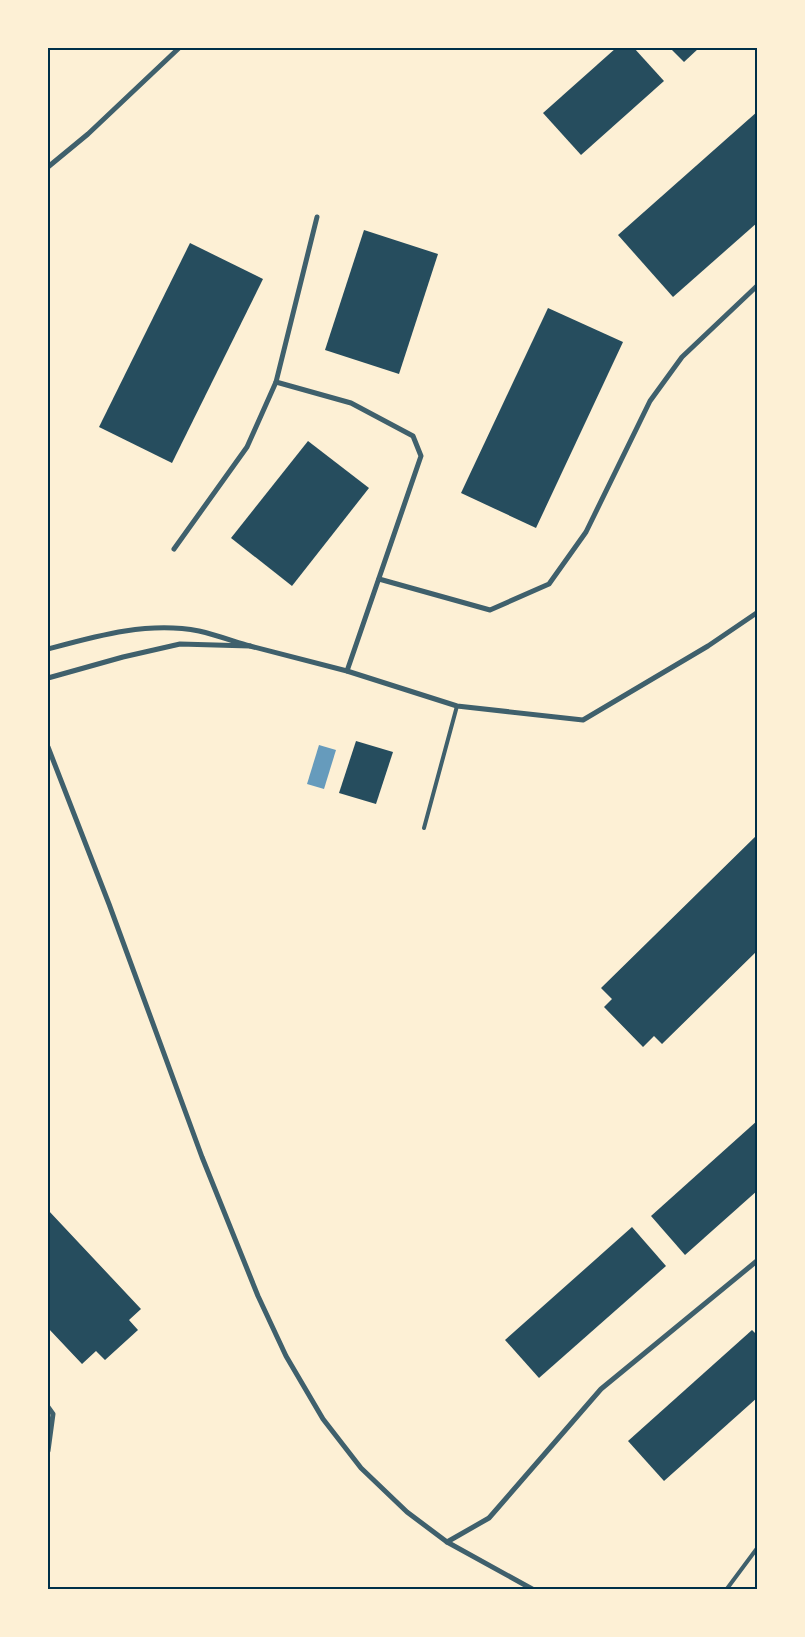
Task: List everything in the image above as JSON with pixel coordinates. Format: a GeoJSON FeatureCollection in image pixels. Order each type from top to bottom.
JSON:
{"type":"FeatureCollection","features":[{"type":"Feature","properties":{"kind":"street"},"geometry":{"type":"LineString","coordinates":[[48,167],[88,134],[179,48]]}},
{"type":"Feature","properties":{"kind":"street"},"geometry":{"type":"LineString","coordinates":[[174,549],[247,447],[276,382],[318,217]]}},
{"type":"Feature","properties":{"kind":"street"},"geometry":{"type":"LineString","coordinates":[[379,579],[490,610],[549,584],[586,532],[650,400],[682,357],[758,285]]}},
{"type":"Feature","properties":{"kind":"street"},"geometry":{"type":"LineString","coordinates":[[276,382],[351,403],[413,436],[421,456],[347,671]]}},
{"type":"Feature","properties":{"kind":"street"},"geometry":{"type":"LineString","coordinates":[[48,650],[112,632],[159,628],[197,631],[347,671],[457,706],[583,720],[708,646],[758,612]]}},
{"type":"Feature","properties":{"kind":"street"},"geometry":{"type":"LineString","coordinates":[[48,678],[123,657],[180,644],[250,646]]}},
{"type":"Feature","properties":{"kind":"street"},"geometry":{"type":"LineString","coordinates":[[48,747],[109,904],[202,1157],[258,1296],[286,1356],[323,1419],[361,1468],[408,1512],[447,1542],[534,1590]]}},
{"type":"Feature","properties":{"kind":"street"},"geometry":{"type":"LineString","coordinates":[[447,1542],[489,1518],[601,1389],[758,1260]]}},
{"type":"Feature","properties":{"kind":"street"},"geometry":{"type":"LineString","coordinates":[[48,1407],[53,1414],[48,1451]]}},
{"type":"Feature","properties":{"kind":"lane"},"geometry":{"type":"LineString","coordinates":[[424,828],[457,706]]}},
{"type":"Feature","properties":{"kind":"lane"},"geometry":{"type":"LineString","coordinates":[[726,1590],[758,1547]]}},
{"type":"Feature","properties":{"kind":"water"},"geometry":{"type":"Polygon","coordinates":[[[319,745],[336,750],[324,789],[307,784],[319,745]]]}},
{"type":"Feature","properties":{"kind":"building"},"geometry":{"type":"Polygon","coordinates":[[[616,48],[634,48],[664,81],[581,155],[543,113],[616,48]]]}},
{"type":"Feature","properties":{"kind":"building"},"geometry":{"type":"Polygon","coordinates":[[[670,48],[699,48],[684,62],[670,48]]]}},
{"type":"Feature","properties":{"kind":"building"},"geometry":{"type":"Polygon","coordinates":[[[758,111],[758,222],[673,297],[618,235],[758,111]]]}},
{"type":"Feature","properties":{"kind":"building"},"geometry":{"type":"Polygon","coordinates":[[[364,230],[438,254],[399,374],[325,350],[364,230]]]}},
{"type":"Feature","properties":{"kind":"building"},"geometry":{"type":"Polygon","coordinates":[[[190,243],[263,279],[172,463],[99,427],[190,243]]]}},
{"type":"Feature","properties":{"kind":"building"},"geometry":{"type":"Polygon","coordinates":[[[548,308],[623,342],[536,528],[461,493],[548,308]]]}},
{"type":"Feature","properties":{"kind":"building"},"geometry":{"type":"Polygon","coordinates":[[[308,441],[369,488],[292,586],[231,538],[308,441]]]}},
{"type":"Feature","properties":{"kind":"building"},"geometry":{"type":"Polygon","coordinates":[[[356,741],[393,752],[376,804],[339,793],[356,741]]]}},
{"type":"Feature","properties":{"kind":"building"},"geometry":{"type":"Polygon","coordinates":[[[758,834],[758,950],[662,1044],[654,1036],[643,1047],[604,1007],[612,999],[601,988],[758,834]]]}},
{"type":"Feature","properties":{"kind":"building"},"geometry":{"type":"Polygon","coordinates":[[[758,1120],[758,1190],[685,1255],[651,1216],[758,1120]]]}},
{"type":"Feature","properties":{"kind":"building"},"geometry":{"type":"Polygon","coordinates":[[[48,1210],[141,1309],[129,1320],[138,1330],[105,1360],[96,1351],[82,1364],[48,1328],[48,1210]]]}},
{"type":"Feature","properties":{"kind":"building"},"geometry":{"type":"Polygon","coordinates":[[[632,1227],[666,1266],[539,1378],[505,1340],[632,1227]]]}},
{"type":"Feature","properties":{"kind":"building"},"geometry":{"type":"Polygon","coordinates":[[[752,1330],[758,1336],[758,1397],[664,1481],[628,1441],[752,1330]]]}}]}
